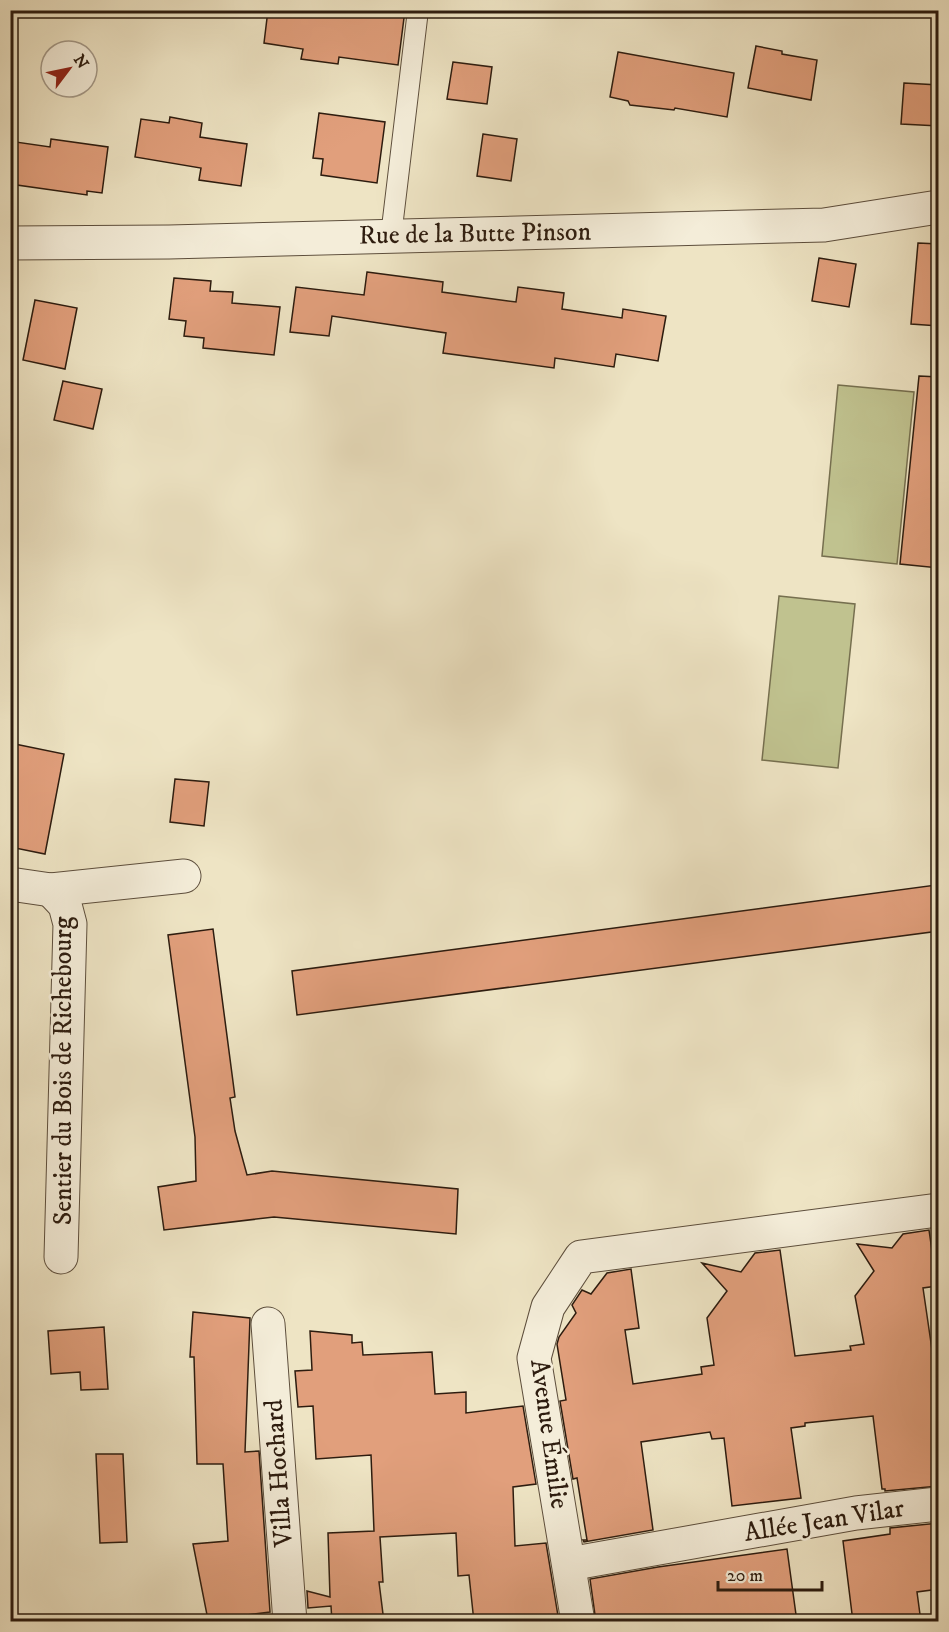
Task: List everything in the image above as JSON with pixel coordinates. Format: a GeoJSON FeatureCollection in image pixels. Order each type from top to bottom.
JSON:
{"type":"FeatureCollection","features":[{"type":"Feature","properties":{"kind":"street","name":"Rue de la Butte Pinson"},"geometry":{"type":"LineString","coordinates":[[10,243],[169,242],[824,225],[939,207]]}},
{"type":"Feature","properties":{"kind":"street"},"geometry":{"type":"LineString","coordinates":[[10,884],[51,890],[184,876]]}},
{"type":"Feature","properties":{"kind":"street","name":"Sentier du Bois de Richebourg"},"geometry":{"type":"LineString","coordinates":[[51,890],[65,905],[70,924],[61,1257]]}},
{"type":"Feature","properties":{"kind":"street","name":"Avenue Émilie"},"geometry":{"type":"LineString","coordinates":[[578,1622],[534,1358],[548,1307],[581,1257],[939,1210]]}},
{"type":"Feature","properties":{"kind":"street","name":"Villa Hochard"},"geometry":{"type":"LineString","coordinates":[[268,1324],[290,1622]]}},
{"type":"Feature","properties":{"kind":"street","name":"Allée Jean Vilar"},"geometry":{"type":"LineString","coordinates":[[569,1564],[856,1514],[939,1504]]}},
{"type":"Feature","properties":{"kind":"lane"},"geometry":{"type":"LineString","coordinates":[[391,236],[418,10]]}},
{"type":"Feature","properties":{"kind":"green space"},"geometry":{"type":"Polygon","coordinates":[[[838,385],[914,392],[897,564],[822,556],[838,385]]]}},
{"type":"Feature","properties":{"kind":"green space"},"geometry":{"type":"Polygon","coordinates":[[[779,596],[855,604],[838,768],[762,760],[779,596]]]}},
{"type":"Feature","properties":{"kind":"building"},"geometry":{"type":"Polygon","coordinates":[[[268,10],[405,10],[398,65],[339,57],[338,64],[301,59],[303,49],[264,43],[268,10]]]}},
{"type":"Feature","properties":{"kind":"building"},"geometry":{"type":"Polygon","coordinates":[[[756,46],[782,51],[782,54],[817,60],[811,100],[748,88],[756,46]]]}},
{"type":"Feature","properties":{"kind":"building"},"geometry":{"type":"Polygon","coordinates":[[[618,52],[734,73],[727,117],[675,108],[674,110],[630,105],[628,101],[610,97],[618,52]]]}},
{"type":"Feature","properties":{"kind":"building"},"geometry":{"type":"Polygon","coordinates":[[[453,62],[492,67],[487,104],[447,99],[453,62]]]}},
{"type":"Feature","properties":{"kind":"building"},"geometry":{"type":"Polygon","coordinates":[[[904,83],[939,85],[939,126],[901,124],[904,83]]]}},
{"type":"Feature","properties":{"kind":"building"},"geometry":{"type":"Polygon","coordinates":[[[319,113],[385,122],[377,183],[321,175],[323,159],[313,158],[319,113]]]}},
{"type":"Feature","properties":{"kind":"building"},"geometry":{"type":"Polygon","coordinates":[[[170,117],[202,123],[200,137],[247,144],[241,186],[199,180],[201,168],[135,157],[141,119],[169,123],[170,117]]]}},
{"type":"Feature","properties":{"kind":"building"},"geometry":{"type":"Polygon","coordinates":[[[483,134],[517,139],[511,181],[477,176],[483,134]]]}},
{"type":"Feature","properties":{"kind":"building"},"geometry":{"type":"Polygon","coordinates":[[[51,139],[108,147],[102,193],[87,191],[87,195],[10,184],[16,142],[50,147],[51,139]]]}},
{"type":"Feature","properties":{"kind":"building"},"geometry":{"type":"Polygon","coordinates":[[[918,243],[939,244],[939,326],[911,324],[918,243]]]}},
{"type":"Feature","properties":{"kind":"building"},"geometry":{"type":"Polygon","coordinates":[[[819,258],[856,264],[849,307],[812,301],[819,258]]]}},
{"type":"Feature","properties":{"kind":"building"},"geometry":{"type":"Polygon","coordinates":[[[367,272],[443,282],[442,292],[516,302],[518,287],[564,293],[562,309],[622,318],[623,309],[666,316],[658,361],[616,354],[614,367],[555,358],[554,368],[443,353],[446,333],[332,316],[329,336],[290,332],[296,287],[364,295],[367,272]]]}},
{"type":"Feature","properties":{"kind":"building"},"geometry":{"type":"Polygon","coordinates":[[[174,278],[211,281],[210,291],[233,292],[232,303],[280,307],[274,355],[203,348],[204,338],[184,336],[186,321],[169,319],[174,278]]]}},
{"type":"Feature","properties":{"kind":"building"},"geometry":{"type":"Polygon","coordinates":[[[35,300],[77,308],[65,369],[23,360],[35,300]]]}},
{"type":"Feature","properties":{"kind":"building"},"geometry":{"type":"Polygon","coordinates":[[[919,376],[939,377],[939,568],[900,564],[919,376]]]}},
{"type":"Feature","properties":{"kind":"building"},"geometry":{"type":"Polygon","coordinates":[[[63,381],[102,389],[93,429],[54,420],[63,381]]]}},
{"type":"Feature","properties":{"kind":"building"},"geometry":{"type":"Polygon","coordinates":[[[10,743],[64,754],[45,854],[10,847],[10,743]]]}},
{"type":"Feature","properties":{"kind":"building"},"geometry":{"type":"Polygon","coordinates":[[[175,779],[209,782],[204,826],[170,822],[175,779]]]}},
{"type":"Feature","properties":{"kind":"building"},"geometry":{"type":"Polygon","coordinates":[[[936,885],[939,931],[297,1015],[292,971],[936,885]]]}},
{"type":"Feature","properties":{"kind":"building"},"geometry":{"type":"Polygon","coordinates":[[[213,929],[235,1097],[230,1098],[235,1131],[247,1175],[272,1171],[458,1189],[456,1234],[274,1217],[164,1230],[158,1187],[196,1181],[195,1137],[168,935],[213,929]]]}},
{"type":"Feature","properties":{"kind":"building"},"geometry":{"type":"Polygon","coordinates":[[[929,1230],[937,1286],[923,1288],[939,1398],[939,1486],[885,1491],[882,1489],[873,1416],[805,1423],[805,1426],[791,1428],[801,1498],[732,1506],[724,1438],[712,1439],[710,1432],[641,1442],[653,1530],[584,1542],[583,1540],[587,1540],[577,1478],[573,1479],[560,1401],[566,1400],[557,1344],[559,1337],[576,1313],[572,1305],[582,1290],[591,1294],[607,1273],[631,1269],[639,1328],[625,1330],[633,1384],[702,1374],[701,1367],[714,1365],[707,1318],[727,1291],[702,1263],[741,1272],[755,1253],[780,1250],[795,1356],[851,1350],[850,1346],[864,1344],[855,1296],[874,1271],[857,1244],[892,1248],[903,1234],[929,1230]]]}},
{"type":"Feature","properties":{"kind":"building"},"geometry":{"type":"Polygon","coordinates":[[[193,1312],[250,1318],[245,1452],[259,1451],[270,1612],[208,1620],[193,1544],[228,1541],[223,1464],[197,1464],[194,1357],[190,1357],[193,1312]]]}},
{"type":"Feature","properties":{"kind":"building"},"geometry":{"type":"Polygon","coordinates":[[[104,1327],[108,1389],[81,1390],[80,1372],[51,1374],[48,1331],[104,1327]]]}},
{"type":"Feature","properties":{"kind":"building"},"geometry":{"type":"Polygon","coordinates":[[[310,1331],[352,1335],[352,1343],[362,1342],[363,1355],[432,1352],[435,1394],[466,1392],[466,1413],[523,1406],[536,1484],[513,1487],[515,1546],[546,1543],[559,1622],[474,1622],[469,1575],[458,1576],[456,1533],[380,1537],[383,1582],[379,1582],[384,1622],[332,1622],[331,1606],[308,1608],[307,1591],[330,1597],[328,1533],[374,1531],[371,1455],[316,1459],[313,1406],[298,1407],[295,1371],[312,1370],[310,1331]]]}},
{"type":"Feature","properties":{"kind":"building"},"geometry":{"type":"Polygon","coordinates":[[[96,1454],[123,1454],[127,1542],[100,1543],[96,1454]]]}},
{"type":"Feature","properties":{"kind":"building"},"geometry":{"type":"Polygon","coordinates":[[[939,1523],[939,1589],[917,1592],[921,1622],[853,1622],[843,1541],[890,1534],[890,1528],[939,1523]]]}},
{"type":"Feature","properties":{"kind":"building"},"geometry":{"type":"Polygon","coordinates":[[[787,1549],[797,1622],[596,1622],[590,1579],[787,1549]]]}}]}
